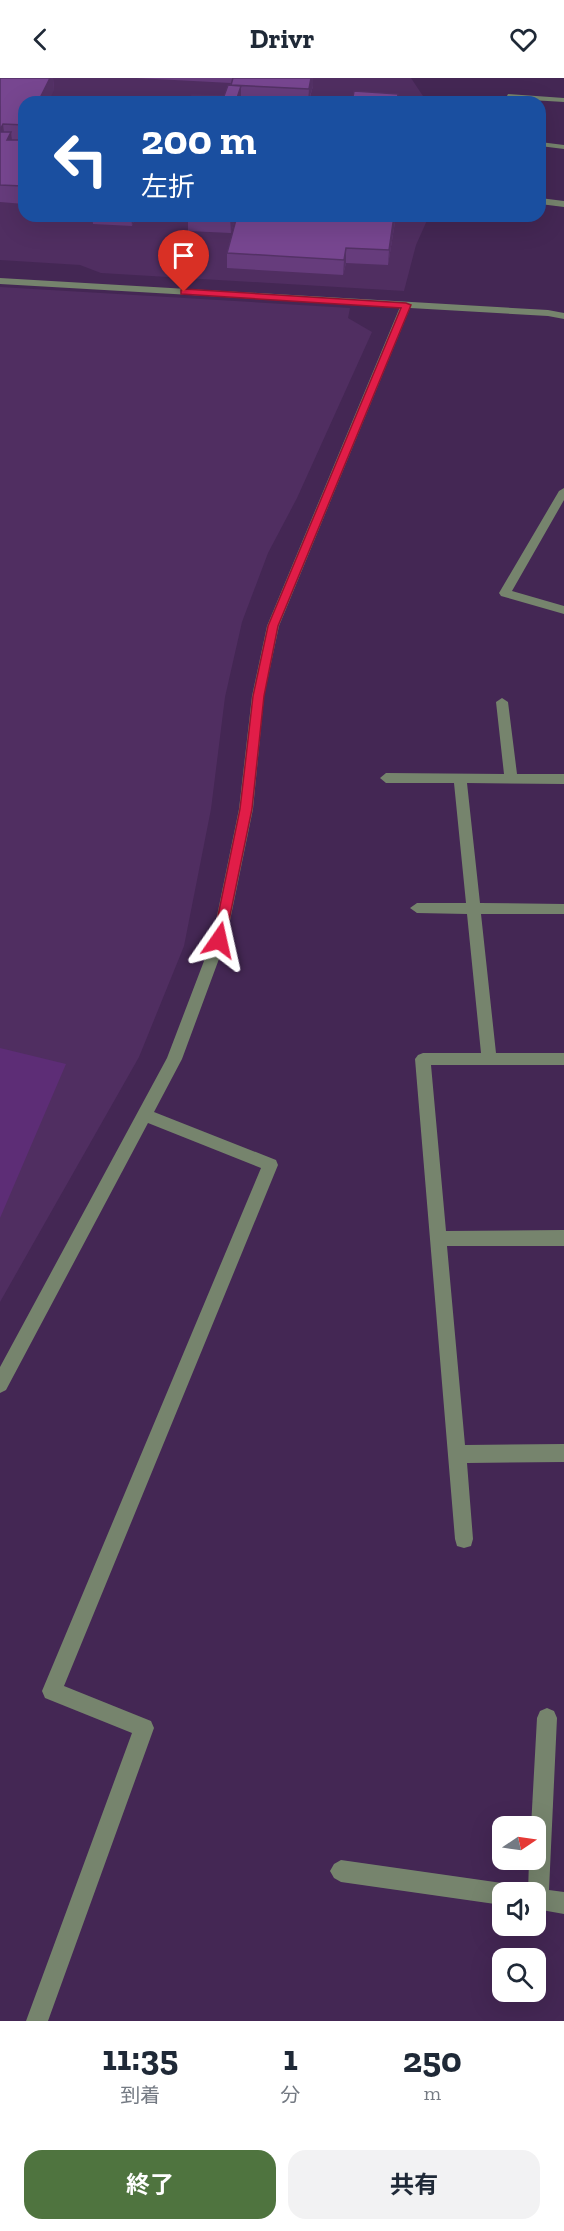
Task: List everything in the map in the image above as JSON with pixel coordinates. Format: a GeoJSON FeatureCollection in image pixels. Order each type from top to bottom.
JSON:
{"type":"FeatureCollection","features":[{"type":"Feature","properties":{"kind":"street"},"geometry":{"type":"LineString","coordinates":[[546,99],[564,100]]}},
{"type":"Feature","properties":{"kind":"street"},"geometry":{"type":"LineString","coordinates":[[546,145],[564,147]]}},
{"type":"Feature","properties":{"kind":"street"},"geometry":{"type":"LineString","coordinates":[[546,202],[564,204]]}},
{"type":"Feature","properties":{"kind":"street"},"geometry":{"type":"LineString","coordinates":[[0,281],[564,316]]}},
{"type":"Feature","properties":{"kind":"street"},"geometry":{"type":"LineString","coordinates":[[0,1384],[174,1059],[219,940],[246,809],[258,696],[273,626],[406,305]]}},
{"type":"Feature","properties":{"kind":"street"},"geometry":{"type":"LineString","coordinates":[[564,491],[560,506],[506,594],[564,610]]}},
{"type":"Feature","properties":{"kind":"street"},"geometry":{"type":"LineString","coordinates":[[502,702],[512,779]]}},
{"type":"Feature","properties":{"kind":"street"},"geometry":{"type":"LineString","coordinates":[[386,778],[564,779]]}},
{"type":"Feature","properties":{"kind":"street"},"geometry":{"type":"LineString","coordinates":[[460,779],[489,1058]]}},
{"type":"Feature","properties":{"kind":"street"},"geometry":{"type":"LineString","coordinates":[[417,908],[564,909]]}},
{"type":"Feature","properties":{"kind":"street"},"geometry":{"type":"LineString","coordinates":[[464,1539],[423,1059],[564,1059]]}},
{"type":"Feature","properties":{"kind":"street"},"geometry":{"type":"LineString","coordinates":[[37,2021],[144,1728],[52,1691],[270,1165],[144,1115]]}},
{"type":"Feature","properties":{"kind":"street"},"geometry":{"type":"LineString","coordinates":[[440,1239],[564,1238]]}},
{"type":"Feature","properties":{"kind":"street"},"geometry":{"type":"LineString","coordinates":[[458,1454],[564,1454]]}},
{"type":"Feature","properties":{"kind":"street"},"geometry":{"type":"LineString","coordinates":[[538,1882],[547,1718]]}},
{"type":"Feature","properties":{"kind":"street"},"geometry":{"type":"LineString","coordinates":[[341,1871],[492,1893]]}},
{"type":"Feature","properties":{"kind":"street"},"geometry":{"type":"LineString","coordinates":[[546,1900],[564,1903]]}},
{"type":"Feature","properties":{"kind":"shaded area"},"geometry":{"type":"Polygon","coordinates":[[[0,78],[411,78],[423,96],[18,96],[18,222],[426,222],[416,245],[404,291],[101,273],[80,265],[0,260],[0,78]]]}},
{"type":"Feature","properties":{"kind":"shaded area"},"geometry":{"type":"Polygon","coordinates":[[[0,287],[350,308],[348,318],[372,332],[297,498],[268,553],[242,622],[225,697],[211,809],[184,946],[139,1057],[0,1302],[0,287]]]}},
{"type":"Feature","properties":{"kind":"shaded area"},"geometry":{"type":"Polygon","coordinates":[[[0,1048],[66,1064],[0,1218],[0,1048]]]}},
{"type":"Feature","properties":{"kind":"building"},"geometry":{"type":"Polygon","coordinates":[[[0,78],[50,78],[41,96],[18,96],[18,125],[3,124],[0,130],[0,78]]]}},
{"type":"Feature","properties":{"kind":"building"},"geometry":{"type":"Polygon","coordinates":[[[233,78],[311,78],[309,89],[231,85],[233,78]]]}},
{"type":"Feature","properties":{"kind":"building"},"geometry":{"type":"Polygon","coordinates":[[[228,85],[241,86],[238,96],[224,96],[228,85]]]}},
{"type":"Feature","properties":{"kind":"building"},"geometry":{"type":"Polygon","coordinates":[[[354,91],[398,94],[398,96],[353,96],[354,91]]]}},
{"type":"Feature","properties":{"kind":"building"},"geometry":{"type":"Polygon","coordinates":[[[0,132],[11,132],[7,140],[18,140],[18,186],[0,185],[0,132]]]}},
{"type":"Feature","properties":{"kind":"building"},"geometry":{"type":"Polygon","coordinates":[[[235,222],[393,222],[389,250],[346,248],[344,260],[227,253],[235,222]]]}},
{"type":"Feature","properties":{"kind":"route"},"geometry":{"type":"LineString","coordinates":[[184,292],[406,305],[273,626],[258,696],[246,809],[219,940]]}}]}
